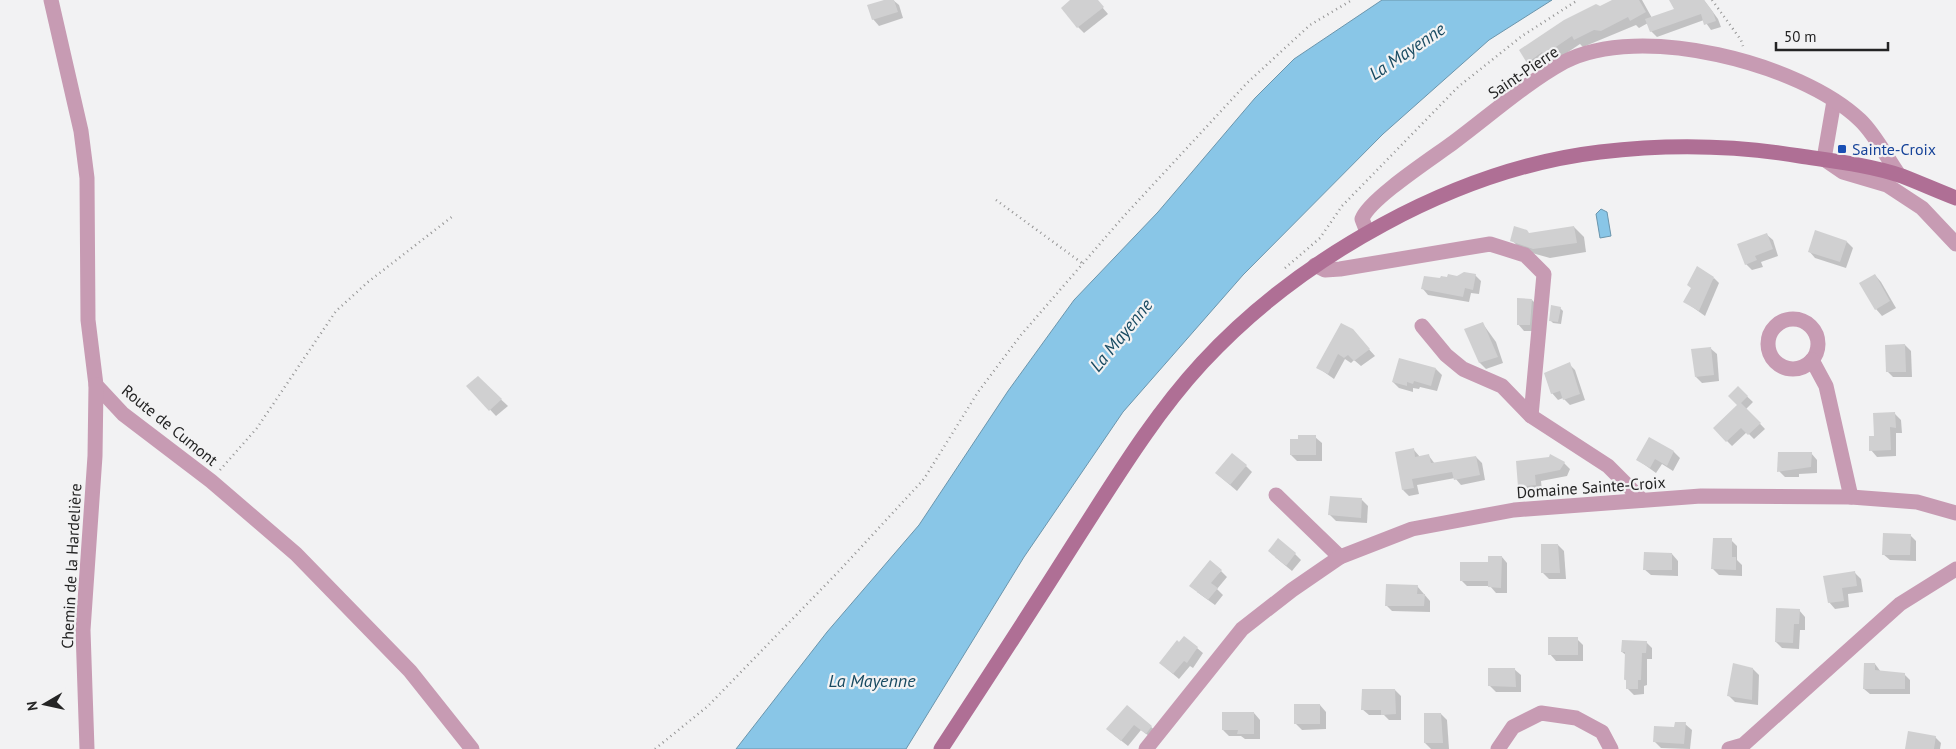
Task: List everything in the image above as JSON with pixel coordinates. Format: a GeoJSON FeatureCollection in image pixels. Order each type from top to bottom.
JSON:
{"type":"FeatureCollection","features":[{"type":"Feature","properties":{"kind":"main road"},"geometry":{"type":"LineString","coordinates":[[941,749],[1111,485],[1179,388],[1243,322],[1315,265],[1367,232],[1449,194],[1503,174],[1558,159],[1599,152],[1699,146],[1760,150],[1824,159],[1899,175],[1956,198]]}},
{"type":"Feature","properties":{"kind":"street"},"geometry":{"type":"LineString","coordinates":[[51,0],[82,140],[87,178],[88,320],[96,385]]}},
{"type":"Feature","properties":{"kind":"street","name":"Saint-Pierre"},"geometry":{"type":"LineString","coordinates":[[1367,232],[1362,219],[1369,207],[1565,62],[1601,50],[1644,46],[1744,60],[1802,82],[1834,100],[1860,120],[1899,175]]}},
{"type":"Feature","properties":{"kind":"street"},"geometry":{"type":"LineString","coordinates":[[1834,100],[1824,159],[1843,172],[1887,185],[1922,208],[1956,244]]}},
{"type":"Feature","properties":{"kind":"street"},"geometry":{"type":"LineString","coordinates":[[1315,265],[1325,270],[1340,269],[1490,244],[1525,255],[1544,274],[1531,416]]}},
{"type":"Feature","properties":{"kind":"street"},"geometry":{"type":"LineString","coordinates":[[1422,326],[1446,355],[1463,369],[1502,386],[1531,416],[1608,466],[1642,500]]}},
{"type":"Feature","properties":{"kind":"street"},"geometry":{"type":"LineString","coordinates":[[1812,360],[1826,386],[1851,497]]}},
{"type":"Feature","properties":{"kind":"street","name":"Route de Cumont"},"geometry":{"type":"LineString","coordinates":[[96,385],[123,414],[211,481],[303,560],[410,671],[472,749]]}},
{"type":"Feature","properties":{"kind":"street","name":"Chemin de la Hardelière"},"geometry":{"type":"LineString","coordinates":[[87,749],[83,630],[95,456],[96,385]]}},
{"type":"Feature","properties":{"kind":"street"},"geometry":{"type":"LineString","coordinates":[[1276,495],[1340,557]]}},
{"type":"Feature","properties":{"kind":"street","name":"Domaine Sainte-Croix"},"geometry":{"type":"LineString","coordinates":[[1146,749],[1242,629],[1292,590],[1340,557],[1412,529],[1514,510],[1701,496],[1851,497],[1916,502],[1956,513]]}},
{"type":"Feature","properties":{"kind":"street"},"geometry":{"type":"LineString","coordinates":[[1729,749],[1743,744],[1900,604],[1956,569]]}},
{"type":"Feature","properties":{"kind":"street"},"geometry":{"type":"LineString","coordinates":[[1498,749],[1513,727],[1541,713],[1576,718],[1602,732],[1611,749]]}},
{"type":"Feature","properties":{"kind":"path"},"geometry":{"type":"LineString","coordinates":[[655,749],[708,706],[840,570],[924,478],[978,392],[1020,335],[1082,263],[1247,82],[1310,25],[1352,0]]}},
{"type":"Feature","properties":{"kind":"path"},"geometry":{"type":"LineString","coordinates":[[1712,0],[1741,40],[1745,50],[1744,60]]}},
{"type":"Feature","properties":{"kind":"path"},"geometry":{"type":"LineString","coordinates":[[996,200],[1082,263]]}},
{"type":"Feature","properties":{"kind":"path"},"geometry":{"type":"LineString","coordinates":[[211,481],[257,428],[336,311],[368,282],[453,216]]}},
{"type":"Feature","properties":{"kind":"water","name":"La Mayenne"},"geometry":{"type":"Polygon","coordinates":[[[1382,0],[1552,0],[1489,40],[1383,134],[1243,275],[1123,412],[1024,557],[906,749],[736,749],[827,632],[919,525],[1008,391],[1074,300],[1158,212],[1255,98],[1294,59],[1382,0]]]}},
{"type":"Feature","properties":{"kind":"water"},"geometry":{"type":"Polygon","coordinates":[[[1601,209],[1607,212],[1611,236],[1600,238],[1596,214],[1601,209]]]}},
{"type":"Feature","properties":{"kind":"building"},"geometry":{"type":"Polygon","coordinates":[[[884,0],[894,0],[898,12],[872,20],[867,5],[884,0]]]}},
{"type":"Feature","properties":{"kind":"building"},"geometry":{"type":"Polygon","coordinates":[[[1070,0],[1098,0],[1104,7],[1077,28],[1061,8],[1070,0]]]}},
{"type":"Feature","properties":{"kind":"building"},"geometry":{"type":"Polygon","coordinates":[[[1612,0],[1639,0],[1646,12],[1630,21],[1628,17],[1601,31],[1594,30],[1574,40],[1572,36],[1544,55],[1542,52],[1527,63],[1519,50],[1564,20],[1596,4],[1600,6],[1612,0]]]}},
{"type":"Feature","properties":{"kind":"building"},"geometry":{"type":"Polygon","coordinates":[[[1669,0],[1704,0],[1713,12],[1716,21],[1704,25],[1701,14],[1650,32],[1645,19],[1674,9],[1669,0]]]}},
{"type":"Feature","properties":{"kind":"building"},"geometry":{"type":"Polygon","coordinates":[[[1514,226],[1527,230],[1529,233],[1574,226],[1577,243],[1533,249],[1510,241],[1514,226]]]}},
{"type":"Feature","properties":{"kind":"building"},"geometry":{"type":"Polygon","coordinates":[[[1815,230],[1847,241],[1840,262],[1808,252],[1815,230]]]}},
{"type":"Feature","properties":{"kind":"building"},"geometry":{"type":"Polygon","coordinates":[[[1767,233],[1773,249],[1755,256],[1757,260],[1745,265],[1737,244],[1767,233]]]}},
{"type":"Feature","properties":{"kind":"building"},"geometry":{"type":"Polygon","coordinates":[[[1697,266],[1714,277],[1699,311],[1683,302],[1691,288],[1687,285],[1697,266]]]}},
{"type":"Feature","properties":{"kind":"building"},"geometry":{"type":"Polygon","coordinates":[[[1464,272],[1476,274],[1473,290],[1465,288],[1463,297],[1421,289],[1424,276],[1440,278],[1441,276],[1447,277],[1448,274],[1457,276],[1464,272]]]}},
{"type":"Feature","properties":{"kind":"building"},"geometry":{"type":"Polygon","coordinates":[[[1875,274],[1890,301],[1875,310],[1859,283],[1875,274]]]}},
{"type":"Feature","properties":{"kind":"building"},"geometry":{"type":"Polygon","coordinates":[[[1517,298],[1532,299],[1530,325],[1517,325],[1517,298]]]}},
{"type":"Feature","properties":{"kind":"building"},"geometry":{"type":"Polygon","coordinates":[[[1551,305],[1561,307],[1558,322],[1549,321],[1551,305]]]}},
{"type":"Feature","properties":{"kind":"building"},"geometry":{"type":"Polygon","coordinates":[[[1483,322],[1498,357],[1479,363],[1464,329],[1483,322]]]}},
{"type":"Feature","properties":{"kind":"building"},"geometry":{"type":"Polygon","coordinates":[[[1341,323],[1353,329],[1370,349],[1354,361],[1348,355],[1344,358],[1338,354],[1328,374],[1316,368],[1341,323]]]}},
{"type":"Feature","properties":{"kind":"building"},"geometry":{"type":"Polygon","coordinates":[[[1905,344],[1906,372],[1886,372],[1885,345],[1905,344]]]}},
{"type":"Feature","properties":{"kind":"building"},"geometry":{"type":"Polygon","coordinates":[[[1711,347],[1714,375],[1695,377],[1691,349],[1711,347]]]}},
{"type":"Feature","properties":{"kind":"building"},"geometry":{"type":"Polygon","coordinates":[[[1399,358],[1436,368],[1431,386],[1414,381],[1413,384],[1407,382],[1407,386],[1392,382],[1399,358]]]}},
{"type":"Feature","properties":{"kind":"building"},"geometry":{"type":"Polygon","coordinates":[[[1570,362],[1580,394],[1563,400],[1560,391],[1551,394],[1544,373],[1570,362]]]}},
{"type":"Feature","properties":{"kind":"building"},"geometry":{"type":"Polygon","coordinates":[[[478,376],[502,399],[489,411],[466,386],[478,376]]]}},
{"type":"Feature","properties":{"kind":"building"},"geometry":{"type":"Polygon","coordinates":[[[1738,386],[1748,396],[1741,403],[1761,423],[1748,435],[1741,428],[1726,442],[1713,428],[1737,405],[1728,396],[1738,386]]]}},
{"type":"Feature","properties":{"kind":"building"},"geometry":{"type":"Polygon","coordinates":[[[1895,412],[1896,428],[1890,427],[1891,450],[1869,451],[1869,436],[1874,436],[1873,413],[1895,412]]]}},
{"type":"Feature","properties":{"kind":"building"},"geometry":{"type":"Polygon","coordinates":[[[1298,435],[1316,435],[1316,455],[1290,455],[1290,439],[1298,439],[1298,435]]]}},
{"type":"Feature","properties":{"kind":"building"},"geometry":{"type":"Polygon","coordinates":[[[1649,437],[1674,451],[1667,466],[1655,459],[1650,468],[1636,460],[1649,437]]]}},
{"type":"Feature","properties":{"kind":"building"},"geometry":{"type":"Polygon","coordinates":[[[1414,448],[1415,457],[1429,454],[1431,463],[1476,456],[1480,475],[1454,480],[1452,472],[1412,479],[1414,488],[1402,490],[1395,452],[1414,448]]]}},
{"type":"Feature","properties":{"kind":"building"},"geometry":{"type":"Polygon","coordinates":[[[1778,452],[1812,452],[1811,467],[1777,472],[1778,452]]]}},
{"type":"Feature","properties":{"kind":"building"},"geometry":{"type":"Polygon","coordinates":[[[1232,453],[1247,465],[1230,485],[1215,473],[1232,453]]]}},
{"type":"Feature","properties":{"kind":"building"},"geometry":{"type":"Polygon","coordinates":[[[1550,454],[1565,462],[1560,470],[1535,475],[1536,485],[1518,487],[1516,461],[1549,457],[1550,454]]]}},
{"type":"Feature","properties":{"kind":"building"},"geometry":{"type":"Polygon","coordinates":[[[1330,496],[1362,498],[1361,518],[1328,515],[1330,496]]]}},
{"type":"Feature","properties":{"kind":"building"},"geometry":{"type":"Polygon","coordinates":[[[1883,533],[1911,534],[1910,555],[1882,555],[1883,533]]]}},
{"type":"Feature","properties":{"kind":"building"},"geometry":{"type":"Polygon","coordinates":[[[1278,538],[1296,553],[1286,566],[1268,551],[1278,538]]]}},
{"type":"Feature","properties":{"kind":"building"},"geometry":{"type":"Polygon","coordinates":[[[1713,538],[1732,538],[1732,557],[1736,557],[1736,570],[1711,569],[1713,538]]]}},
{"type":"Feature","properties":{"kind":"building"},"geometry":{"type":"Polygon","coordinates":[[[1541,544],[1558,544],[1560,573],[1541,573],[1541,544]]]}},
{"type":"Feature","properties":{"kind":"building"},"geometry":{"type":"Polygon","coordinates":[[[1644,552],[1672,553],[1672,570],[1643,570],[1644,552]]]}},
{"type":"Feature","properties":{"kind":"building"},"geometry":{"type":"Polygon","coordinates":[[[1488,556],[1502,556],[1501,588],[1488,587],[1488,581],[1460,581],[1460,562],[1488,562],[1488,556]]]}},
{"type":"Feature","properties":{"kind":"building"},"geometry":{"type":"Polygon","coordinates":[[[1210,560],[1222,570],[1211,583],[1218,588],[1208,600],[1189,586],[1210,560]]]}},
{"type":"Feature","properties":{"kind":"building"},"geometry":{"type":"Polygon","coordinates":[[[1855,571],[1857,586],[1842,588],[1844,601],[1828,603],[1823,576],[1855,571]]]}},
{"type":"Feature","properties":{"kind":"building"},"geometry":{"type":"Polygon","coordinates":[[[1386,584],[1418,585],[1417,594],[1425,594],[1424,606],[1385,606],[1386,584]]]}},
{"type":"Feature","properties":{"kind":"building"},"geometry":{"type":"Polygon","coordinates":[[[1776,608],[1800,609],[1799,624],[1794,624],[1793,643],[1775,642],[1776,608]]]}},
{"type":"Feature","properties":{"kind":"building"},"geometry":{"type":"Polygon","coordinates":[[[1184,636],[1198,647],[1187,663],[1184,661],[1173,674],[1159,663],[1177,640],[1179,642],[1184,636]]]}},
{"type":"Feature","properties":{"kind":"building"},"geometry":{"type":"Polygon","coordinates":[[[1548,637],[1578,637],[1578,655],[1548,655],[1548,637]]]}},
{"type":"Feature","properties":{"kind":"building"},"geometry":{"type":"Polygon","coordinates":[[[1622,640],[1647,641],[1646,653],[1642,653],[1641,680],[1638,680],[1638,689],[1626,689],[1626,679],[1624,680],[1625,652],[1621,652],[1622,640]]]}},
{"type":"Feature","properties":{"kind":"building"},"geometry":{"type":"Polygon","coordinates":[[[1733,663],[1753,668],[1752,700],[1727,696],[1733,663]]]}},
{"type":"Feature","properties":{"kind":"building"},"geometry":{"type":"Polygon","coordinates":[[[1864,663],[1875,663],[1875,670],[1905,673],[1905,689],[1863,689],[1864,663]]]}},
{"type":"Feature","properties":{"kind":"building"},"geometry":{"type":"Polygon","coordinates":[[[1488,668],[1515,668],[1516,687],[1488,686],[1488,668]]]}},
{"type":"Feature","properties":{"kind":"building"},"geometry":{"type":"Polygon","coordinates":[[[1362,689],[1395,689],[1396,714],[1381,715],[1381,710],[1361,710],[1362,689]]]}},
{"type":"Feature","properties":{"kind":"building"},"geometry":{"type":"Polygon","coordinates":[[[1294,704],[1320,704],[1320,724],[1294,724],[1294,704]]]}},
{"type":"Feature","properties":{"kind":"building"},"geometry":{"type":"Polygon","coordinates":[[[1127,705],[1152,726],[1146,734],[1134,725],[1121,741],[1106,729],[1127,705]]]}},
{"type":"Feature","properties":{"kind":"building"},"geometry":{"type":"Polygon","coordinates":[[[1222,712],[1254,712],[1254,734],[1237,734],[1238,730],[1222,730],[1222,712]]]}},
{"type":"Feature","properties":{"kind":"building"},"geometry":{"type":"Polygon","coordinates":[[[1424,713],[1441,713],[1443,743],[1424,743],[1424,713]]]}},
{"type":"Feature","properties":{"kind":"building"},"geometry":{"type":"Polygon","coordinates":[[[1675,722],[1686,722],[1684,744],[1653,742],[1654,726],[1674,727],[1675,722]]]}},
{"type":"Feature","properties":{"kind":"building"},"geometry":{"type":"Polygon","coordinates":[[[1908,731],[1936,736],[1934,749],[1905,749],[1908,731]]]}},
{"type":"Feature","properties":{"kind":"place","name":"Sainte-Croix"},"geometry":{"type":"Point","coordinates":[1842,149]}}]}
